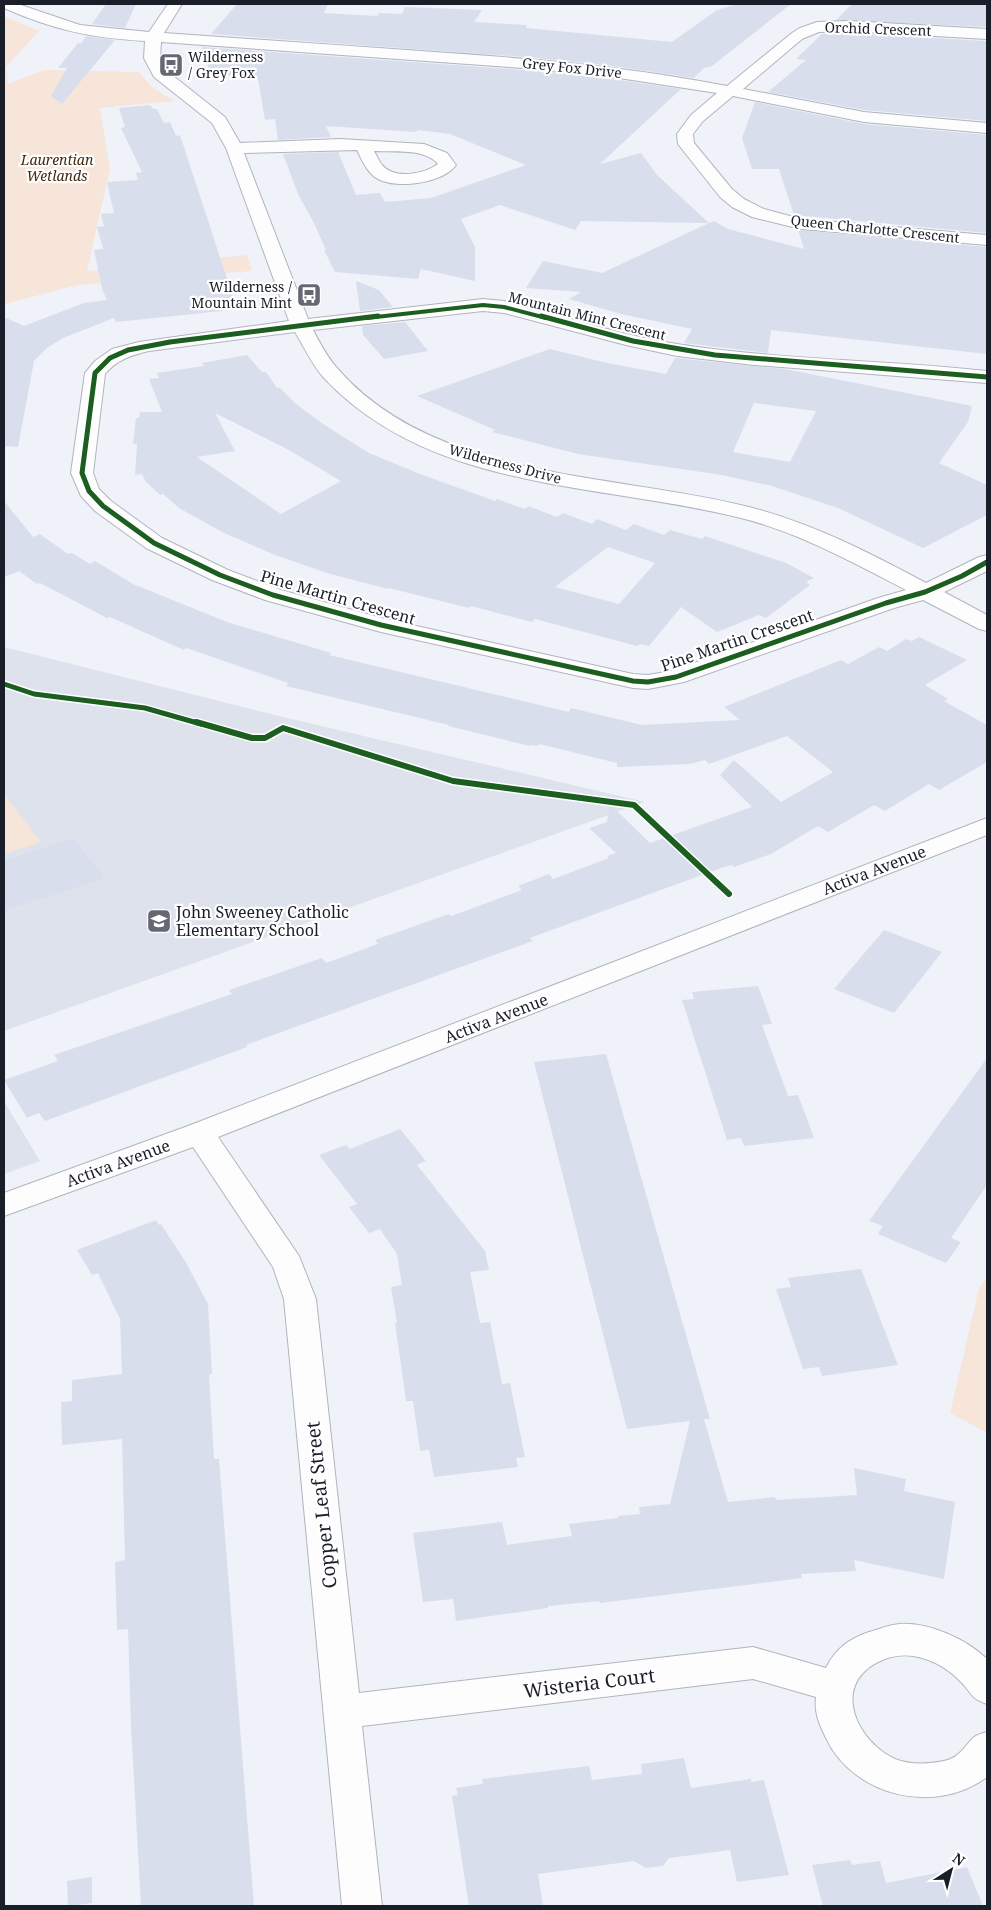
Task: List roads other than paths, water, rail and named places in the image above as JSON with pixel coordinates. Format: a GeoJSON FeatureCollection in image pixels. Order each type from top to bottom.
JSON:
{"type":"FeatureCollection","features":[{"type":"Feature","properties":{"kind":"street","name":"Grey Fox Drive"},"geometry":{"type":"LineString","coordinates":[[6,4],[53,24],[79,31],[153,38],[523,63],[619,72],[864,117],[987,128]]}},
{"type":"Feature","properties":{"kind":"street"},"geometry":{"type":"LineString","coordinates":[[153,38],[175,4]]}},
{"type":"Feature","properties":{"kind":"street","name":"Orchid Crescent"},"geometry":{"type":"LineString","coordinates":[[730,91],[797,36],[804,31],[817,27],[849,26],[987,34]]}},
{"type":"Feature","properties":{"kind":"street","name":"Wilderness Drive"},"geometry":{"type":"LineString","coordinates":[[153,38],[152,58],[160,74],[220,120],[234,148],[301,327],[312,350],[333,378],[358,401],[405,431],[451,451],[487,462],[561,480],[699,503],[767,518],[820,539],[987,624]]}},
{"type":"Feature","properties":{"kind":"street","name":"Queen Charlotte Crescent"},"geometry":{"type":"LineString","coordinates":[[730,91],[697,118],[688,127],[685,134],[686,144],[726,193],[738,203],[758,214],[801,224],[987,240]]}},
{"type":"Feature","properties":{"kind":"street"},"geometry":{"type":"LineString","coordinates":[[234,148],[340,144],[363,146]]}},
{"type":"Feature","properties":{"kind":"street","name":"Mountain Mint Crescent"},"geometry":{"type":"LineString","coordinates":[[301,327],[483,305],[530,313],[642,344],[679,350],[826,365],[987,377]]}},
{"type":"Feature","properties":{"kind":"street","name":"Pine Martin Crescent"},"geometry":{"type":"LineString","coordinates":[[301,327],[170,342],[131,349],[111,356],[100,364],[95,373],[82,473],[89,491],[122,521],[154,543],[220,575],[273,595],[381,625],[633,681],[648,682],[676,677],[877,606],[924,592]]}},
{"type":"Feature","properties":{"kind":"street"},"geometry":{"type":"LineString","coordinates":[[924,592],[962,576],[987,562]]}},
{"type":"Feature","properties":{"kind":"street","name":"Activa Avenue"},"geometry":{"type":"LineString","coordinates":[[4,1205],[199,1133],[987,826]]}},
{"type":"Feature","properties":{"kind":"street","name":"Copper Leaf Street"},"geometry":{"type":"LineString","coordinates":[[199,1133],[288,1264],[300,1299],[362,1906]]}},
{"type":"Feature","properties":{"kind":"street"},"geometry":{"type":"LineString","coordinates":[[987,1688],[982,1679],[959,1656],[935,1645],[907,1640],[873,1646],[852,1658],[834,1686],[834,1711],[837,1725],[859,1755],[885,1772],[912,1780],[936,1781],[962,1773],[983,1757],[987,1749]]}},
{"type":"Feature","properties":{"kind":"street","name":"Wisteria Court"},"geometry":{"type":"LineString","coordinates":[[341,1712],[753,1663],[834,1686]]}},
{"type":"Feature","properties":{"kind":"place","name":"Wilderness / Grey Fox"},"geometry":{"type":"Point","coordinates":[171,65]}},
{"type":"Feature","properties":{"kind":"place","name":"Wilderness / Mountain Mint"},"geometry":{"type":"Point","coordinates":[309,295]}},
{"type":"Feature","properties":{"kind":"place","name":"John Sweeney Catholic Elementary School"},"geometry":{"type":"Point","coordinates":[159,921]}},
{"type":"Feature","properties":{"kind":"park label","name":"Laurentian Wetlands"},"geometry":{"type":"Point","coordinates":[57,168]}}]}
